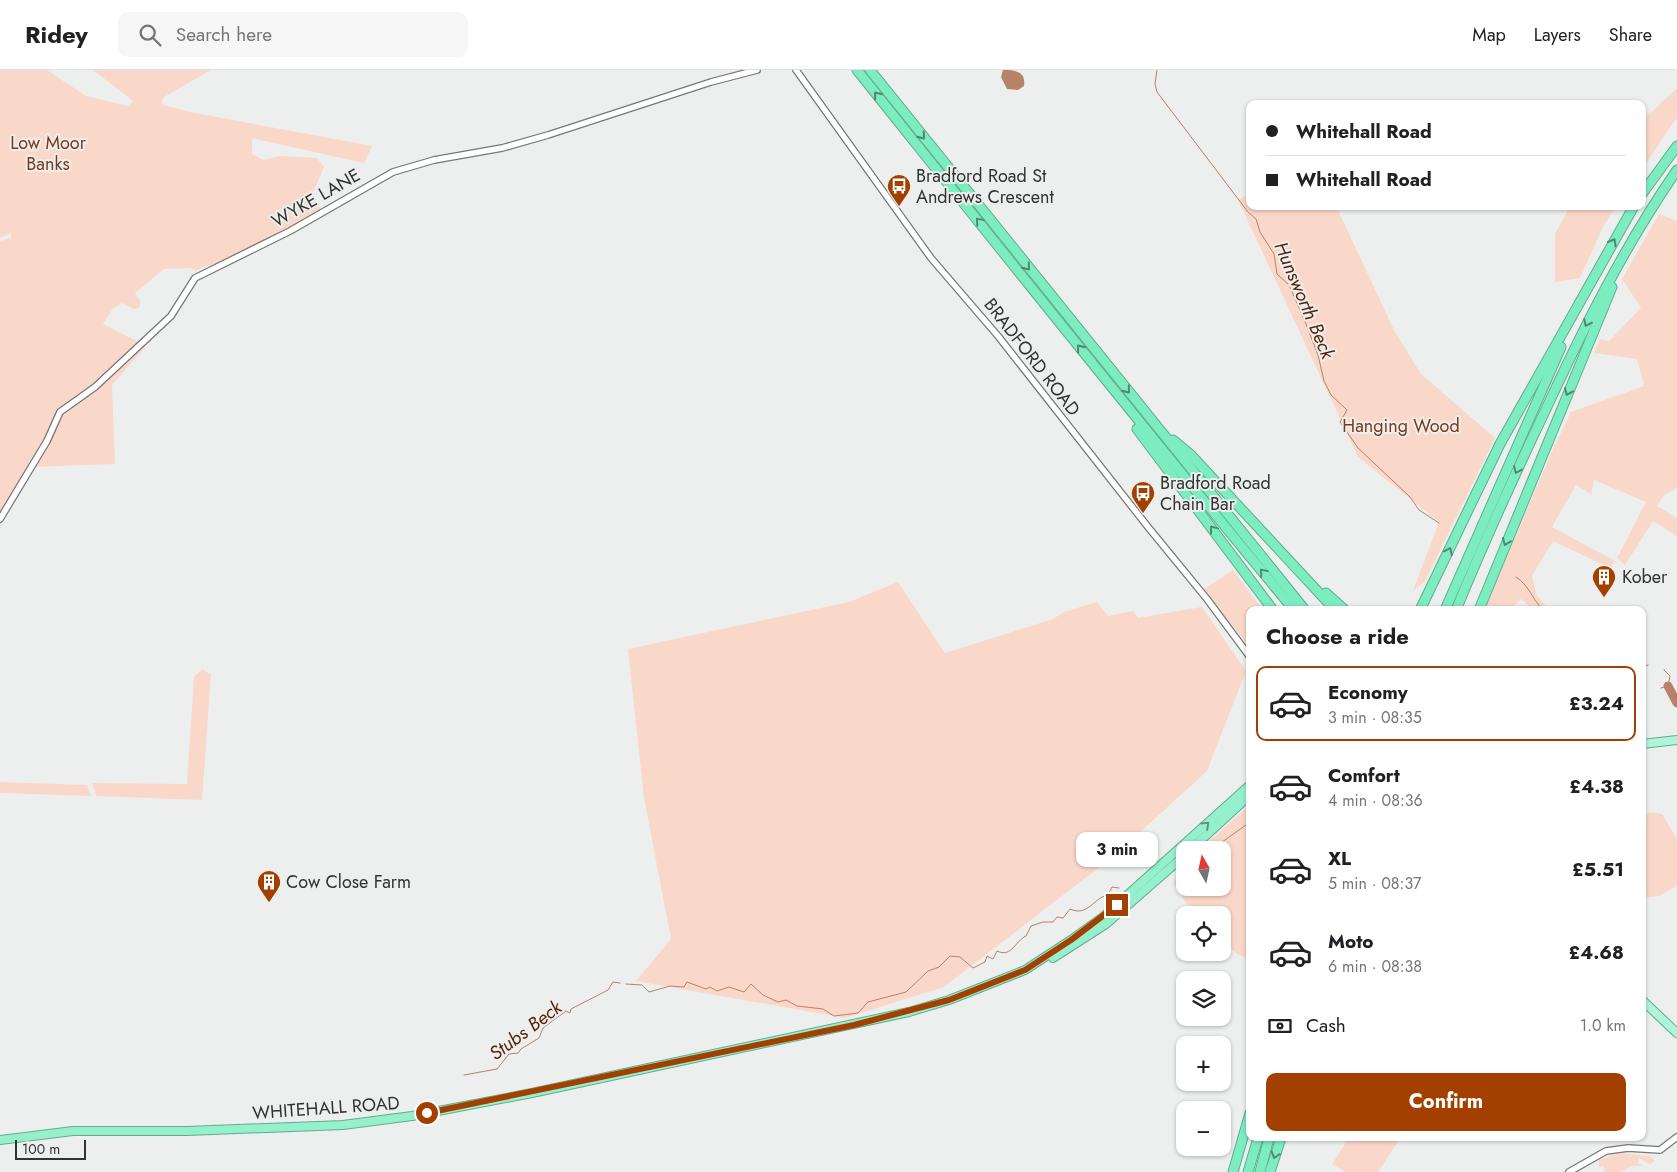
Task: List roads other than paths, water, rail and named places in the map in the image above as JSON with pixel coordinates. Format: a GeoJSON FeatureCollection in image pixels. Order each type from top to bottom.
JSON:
{"type":"FeatureCollection","features":[{"type":"Feature","properties":{"kind":"highway"},"geometry":{"type":"LineString","coordinates":[[857,70],[1000,246],[1110,387],[1291,606]]}},
{"type":"Feature","properties":{"kind":"highway"},"geometry":{"type":"LineString","coordinates":[[870,70],[1302,606]]}},
{"type":"Feature","properties":{"kind":"highway"},"geometry":{"type":"LineString","coordinates":[[1646,189],[1677,146]]}},
{"type":"Feature","properties":{"kind":"highway"},"geometry":{"type":"LineString","coordinates":[[1458,606],[1494,519],[1597,303],[1636,235],[1677,170]]}},
{"type":"Feature","properties":{"kind":"highway"},"geometry":{"type":"LineString","coordinates":[[1422,606],[1500,444],[1632,210]]}},
{"type":"Feature","properties":{"kind":"highway"},"geometry":{"type":"LineString","coordinates":[[1481,606],[1578,368],[1636,235]]}},
{"type":"Feature","properties":{"kind":"highway"},"geometry":{"type":"LineString","coordinates":[[1447,606],[1497,487],[1592,279]]}},
{"type":"Feature","properties":{"kind":"highway"},"geometry":{"type":"LineString","coordinates":[[1110,387],[1140,433],[1270,606]]}},
{"type":"Feature","properties":{"kind":"highway"},"geometry":{"type":"LineString","coordinates":[[1154,424],[1191,455],[1331,606]]}},
{"type":"Feature","properties":{"kind":"highway"},"geometry":{"type":"LineString","coordinates":[[1296,566],[1341,606]]}},
{"type":"Feature","properties":{"kind":"highway"},"geometry":{"type":"LineString","coordinates":[[1416,606],[1438,573]]}},
{"type":"Feature","properties":{"kind":"highway","name":"WHITEHALL ROAD"},"geometry":{"type":"LineString","coordinates":[[0,1140],[73,1131],[186,1131],[336,1125],[412,1116],[898,1015],[949,1000],[1025,970],[1103,917],[1246,788]]}},
{"type":"Feature","properties":{"kind":"highway"},"geometry":{"type":"LineString","coordinates":[[1200,841],[1246,799]]}},
{"type":"Feature","properties":{"kind":"highway"},"geometry":{"type":"LineString","coordinates":[[1025,970],[1067,950],[1106,924],[1176,863]]}},
{"type":"Feature","properties":{"kind":"highway"},"geometry":{"type":"LineString","coordinates":[[1233,1172],[1246,1127]]}},
{"type":"Feature","properties":{"kind":"highway"},"geometry":{"type":"LineString","coordinates":[[1248,1172],[1257,1141]]}},
{"type":"Feature","properties":{"kind":"highway"},"geometry":{"type":"LineString","coordinates":[[1260,1172],[1268,1141]]}},
{"type":"Feature","properties":{"kind":"highway"},"geometry":{"type":"LineString","coordinates":[[1270,1172],[1280,1141]]}},
{"type":"Feature","properties":{"kind":"main road"},"geometry":{"type":"LineString","coordinates":[[1646,744],[1677,740]]}},
{"type":"Feature","properties":{"kind":"main road"},"geometry":{"type":"LineString","coordinates":[[1646,1004],[1677,1033]]}},
{"type":"Feature","properties":{"kind":"street","name":"WYKE LANE"},"geometry":{"type":"LineString","coordinates":[[0,519],[48,440],[60,412],[95,387],[169,318],[195,278],[290,231],[393,172],[428,161],[502,148],[710,82],[757,70]]}},
{"type":"Feature","properties":{"kind":"street","name":"BRADFORD ROAD"},"geometry":{"type":"LineString","coordinates":[[796,70],[931,258],[998,336],[1207,599],[1246,652]]}},
{"type":"Feature","properties":{"kind":"street"},"geometry":{"type":"LineString","coordinates":[[1568,1172],[1606,1151],[1628,1148],[1660,1150],[1677,1137]]}},
{"type":"Feature","properties":{"kind":"waterway","name":"Hunsworth Beck"},"geometry":{"type":"LineString","coordinates":[[1157,70],[1155,84],[1157,92],[1246,209]]}},
{"type":"Feature","properties":{"kind":"waterway","name":"Hunsworth Beck"},"geometry":{"type":"LineString","coordinates":[[1246,210],[1256,219],[1260,232],[1274,254],[1277,274],[1289,285],[1318,355],[1324,381],[1331,395],[1347,410],[1340,422],[1358,448],[1410,497],[1419,510],[1439,523]]}},
{"type":"Feature","properties":{"kind":"waterway","name":"Hunsworth Beck"},"geometry":{"type":"LineString","coordinates":[[1516,577],[1524,584],[1540,606]]}},
{"type":"Feature","properties":{"kind":"waterway","name":"Hunsworth Beck"},"geometry":{"type":"LineString","coordinates":[[1661,688],[1668,686],[1670,676],[1664,670]]}},
{"type":"Feature","properties":{"kind":"waterway"},"geometry":{"type":"LineString","coordinates":[[1668,686],[1677,703]]}},
{"type":"Feature","properties":{"kind":"waterway","name":"Stubs Beck"},"geometry":{"type":"LineString","coordinates":[[1224,841],[1246,825]]}},
{"type":"Feature","properties":{"kind":"waterway","name":"Stubs Beck"},"geometry":{"type":"LineString","coordinates":[[626,984],[642,985],[649,992],[670,986],[684,987],[687,982],[706,989],[710,987],[717,991],[729,987],[744,992],[751,984],[763,995],[778,1002],[786,1000],[797,1006],[823,1009],[834,1016],[858,1013],[868,1002],[906,992],[928,971],[939,967],[950,956],[960,957],[973,968],[985,962],[987,956],[993,959],[997,951],[1002,953],[1010,951],[1026,936],[1031,926],[1043,922],[1053,922],[1057,917],[1063,918],[1070,909],[1076,911],[1086,909],[1108,895],[1112,887],[1119,888]]}},
{"type":"Feature","properties":{"kind":"waterway","name":"Stubs Beck"},"geometry":{"type":"LineString","coordinates":[[464,1075],[497,1069],[509,1054],[518,1053],[521,1049],[539,1038],[543,1028],[566,1011],[570,1013],[571,1009],[608,990],[613,982],[620,983]]}},
{"type":"Feature","properties":{"kind":"place","name":"Bradford Road St Andrews Crescent"},"geometry":{"type":"Point","coordinates":[899,207]}},
{"type":"Feature","properties":{"kind":"place","name":"Bradford Road Chain Bar"},"geometry":{"type":"Point","coordinates":[1143,514]}},
{"type":"Feature","properties":{"kind":"place","name":"Kober"},"geometry":{"type":"Point","coordinates":[1604,598]}},
{"type":"Feature","properties":{"kind":"place","name":"Cow Close Farm"},"geometry":{"type":"Point","coordinates":[269,903]}},
{"type":"Feature","properties":{"kind":"park label","name":"Low Moor Banks"},"geometry":{"type":"Point","coordinates":[48,153]}},
{"type":"Feature","properties":{"kind":"park label","name":"Hanging Wood"},"geometry":{"type":"Point","coordinates":[1401,426]}}]}
